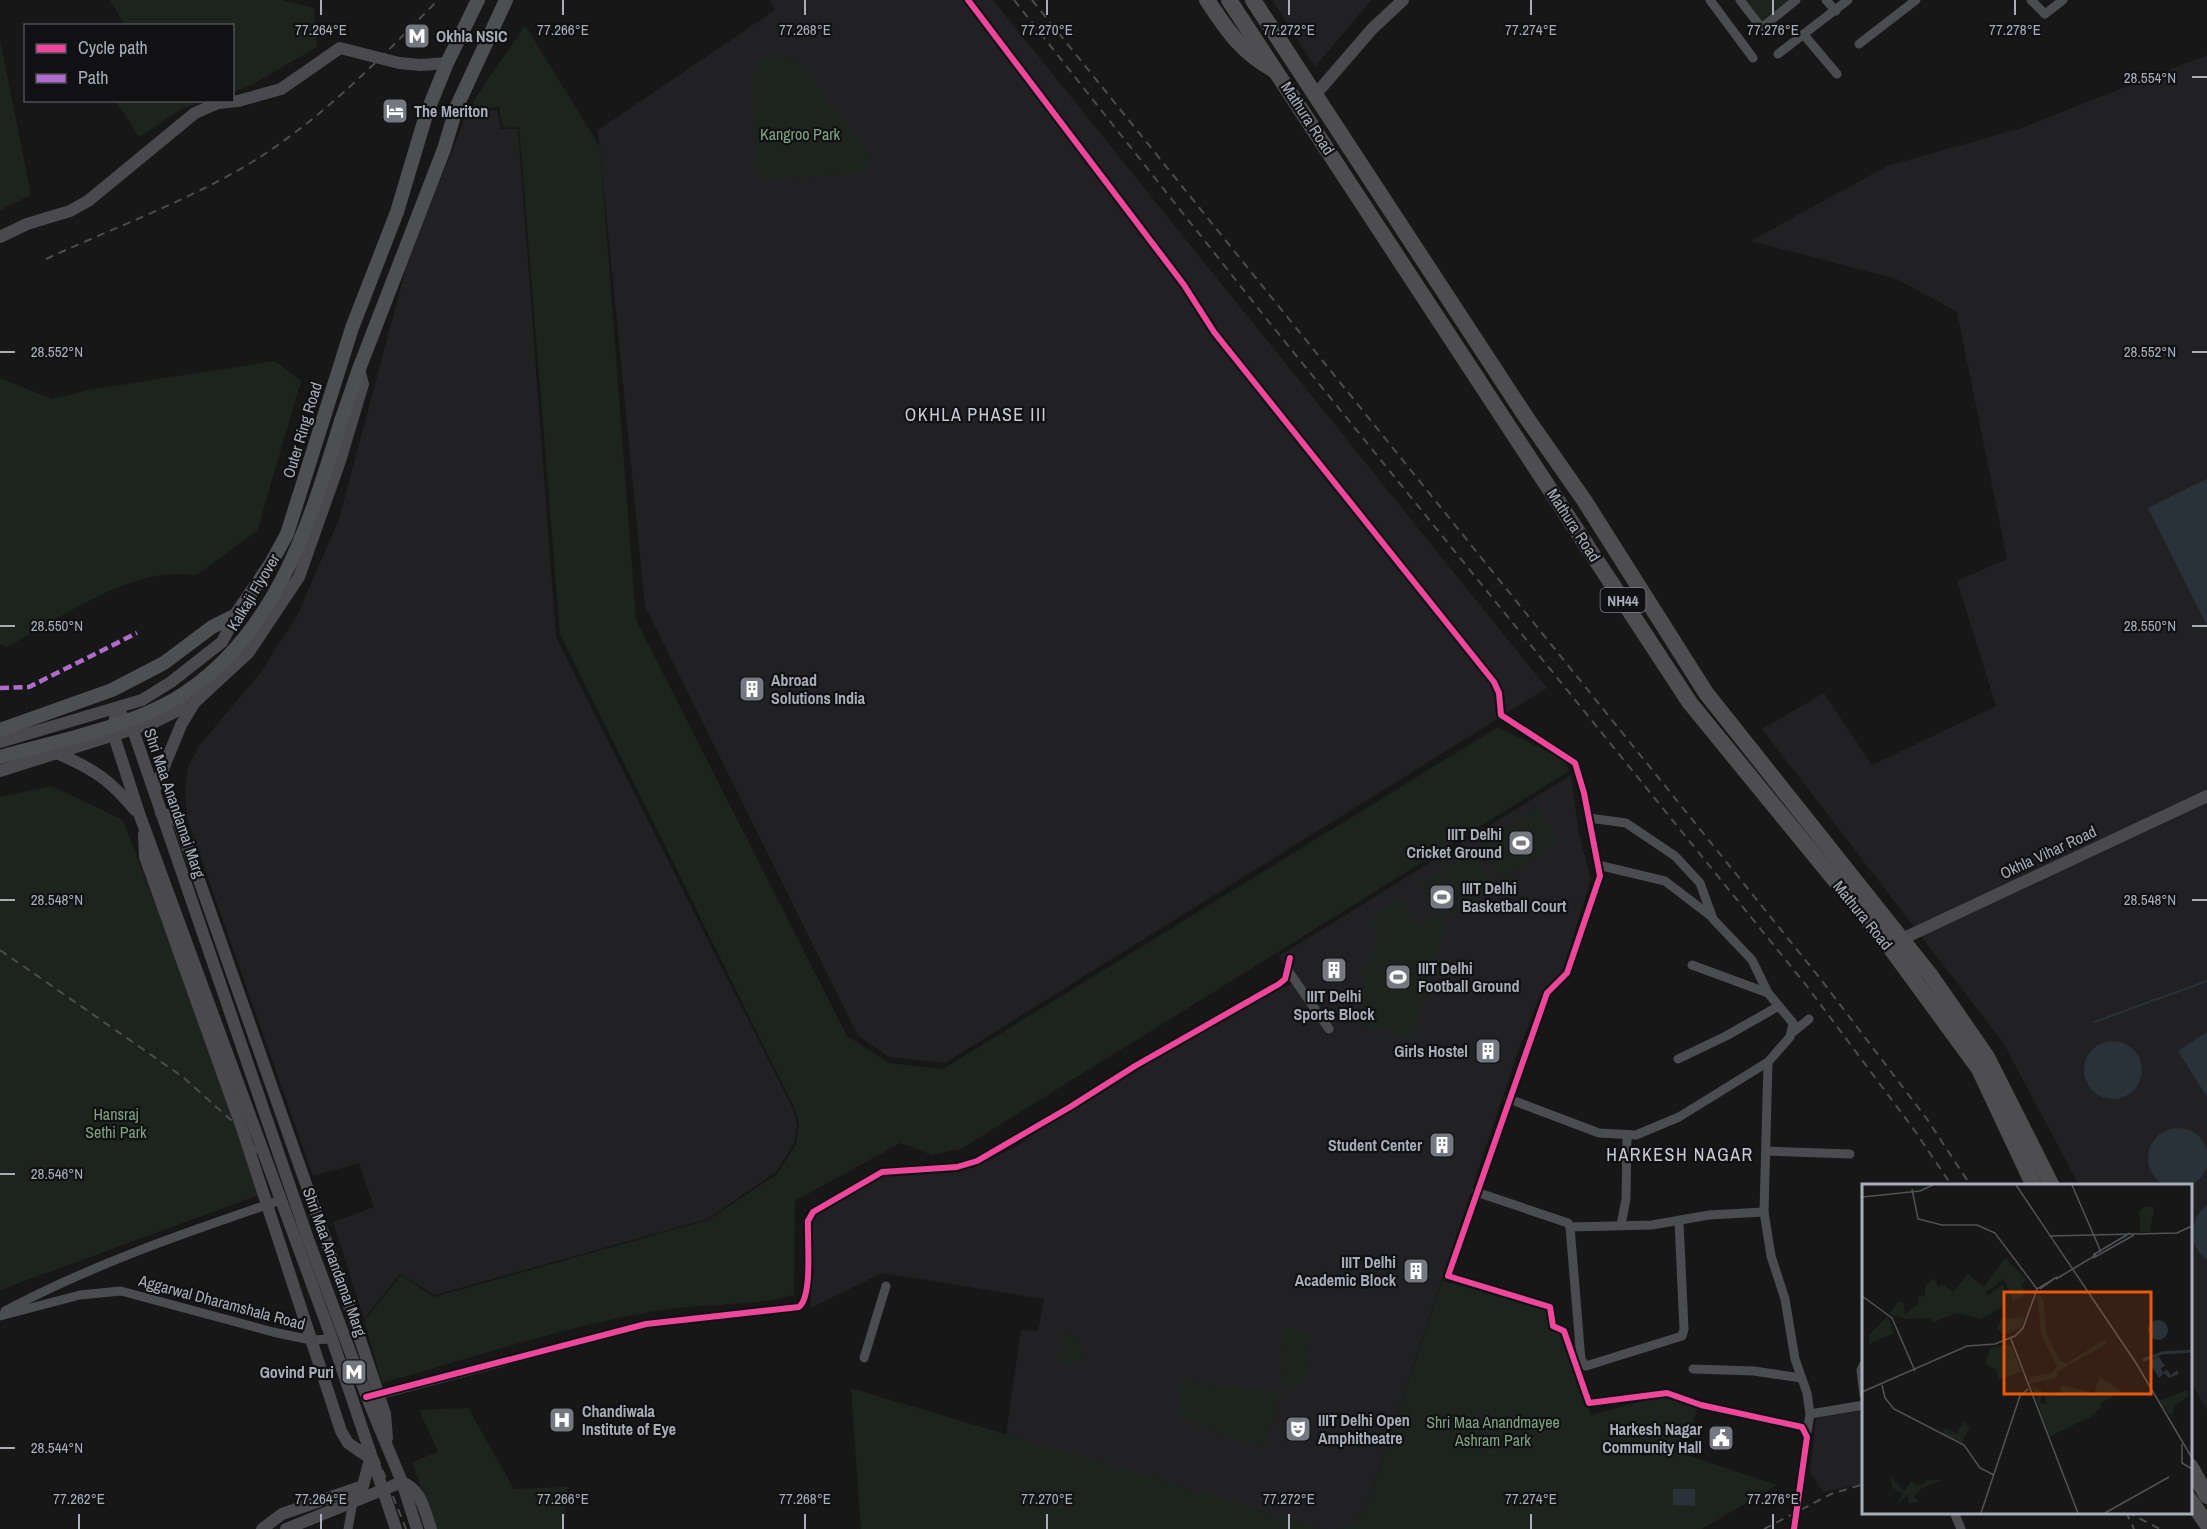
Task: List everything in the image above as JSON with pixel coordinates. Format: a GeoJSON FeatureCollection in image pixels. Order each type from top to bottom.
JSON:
{"type":"FeatureCollection","features":[{"type":"Feature","properties":{"kind":"highway"},"geometry":{"type":"LineString","coordinates":[[1207,0],[1230,35],[1252,57],[1277,72]]}},
{"type":"Feature","properties":{"kind":"highway","name":"Mathura Road"},"geometry":{"type":"LineString","coordinates":[[1228,0],[1690,703],[1892,950],[1979,1069],[2034,1184]]}},
{"type":"Feature","properties":{"kind":"highway","name":"Mathura Road"},"geometry":{"type":"LineString","coordinates":[[1252,0],[1519,407],[1584,500],[1706,693],[1902,939],[1987,1057],[2051,1184]]}},
{"type":"Feature","properties":{"kind":"highway"},"geometry":{"type":"LineString","coordinates":[[2192,1470],[2207,1496]]}},
{"type":"Feature","properties":{"kind":"highway"},"geometry":{"type":"LineString","coordinates":[[2192,1503],[2207,1524]]}},
{"type":"Feature","properties":{"kind":"main road","name":"Outer Ring Road"},"geometry":{"type":"LineString","coordinates":[[236,615],[287,534],[352,328],[397,212],[426,115],[447,63],[478,0]]}},
{"type":"Feature","properties":{"kind":"main road"},"geometry":{"type":"LineString","coordinates":[[3,765],[59,754],[133,730],[195,702],[249,652],[299,577],[340,461],[363,384],[359,369],[444,149],[457,106],[506,0]]}},
{"type":"Feature","properties":{"kind":"main road"},"geometry":{"type":"LineString","coordinates":[[1315,95],[1372,29],[1403,0]]}},
{"type":"Feature","properties":{"kind":"main road"},"geometry":{"type":"LineString","coordinates":[[234,102],[281,89],[340,48],[399,63],[421,65],[447,63]]}},
{"type":"Feature","properties":{"kind":"main road"},"geometry":{"type":"LineString","coordinates":[[0,237],[27,224],[70,211],[88,201],[195,113],[218,104],[231,102]]}},
{"type":"Feature","properties":{"kind":"main road","name":"Kalkaji Flyover"},"geometry":{"type":"LineString","coordinates":[[3,765],[149,711],[188,691],[246,639],[273,597],[306,530],[359,369]]}},
{"type":"Feature","properties":{"kind":"main road"},"geometry":{"type":"LineString","coordinates":[[3,737],[142,700],[189,669],[222,642],[236,615]]}},
{"type":"Feature","properties":{"kind":"main road"},"geometry":{"type":"LineString","coordinates":[[3,737],[132,680],[164,663],[212,627],[236,615]]}},
{"type":"Feature","properties":{"kind":"main road"},"geometry":{"type":"LineString","coordinates":[[189,669],[186,678],[190,688],[196,693],[207,692]]}},
{"type":"Feature","properties":{"kind":"main road"},"geometry":{"type":"LineString","coordinates":[[154,791],[170,750],[195,702]]}},
{"type":"Feature","properties":{"kind":"main road","name":"Shri Maa Anandamai Marg"},"geometry":{"type":"LineString","coordinates":[[116,708],[133,730],[161,813],[172,817],[179,824],[373,1396]]}},
{"type":"Feature","properties":{"kind":"main road","name":"Shri Maa Anandamai Marg"},"geometry":{"type":"LineString","coordinates":[[116,708],[114,736],[140,816],[332,1339],[370,1458],[396,1529]]}},
{"type":"Feature","properties":{"kind":"main road"},"geometry":{"type":"LineString","coordinates":[[3,737],[17,753],[16,763],[3,765]]}},
{"type":"Feature","properties":{"kind":"main road"},"geometry":{"type":"LineString","coordinates":[[59,754],[89,767],[111,782],[140,816]]}},
{"type":"Feature","properties":{"kind":"main road","name":"Okhla Vihar Road"},"geometry":{"type":"LineString","coordinates":[[1902,939],[2207,796]]}},
{"type":"Feature","properties":{"kind":"main road"},"geometry":{"type":"LineString","coordinates":[[145,829],[145,857],[242,1128],[344,1437],[355,1449],[370,1458],[363,1486],[282,1514],[262,1529]]}},
{"type":"Feature","properties":{"kind":"main road"},"geometry":{"type":"LineString","coordinates":[[373,1396],[385,1414],[387,1444],[417,1529]]}},
{"type":"Feature","properties":{"kind":"main road"},"geometry":{"type":"LineString","coordinates":[[286,1529],[402,1482],[411,1486],[419,1495],[431,1529]]}},
{"type":"Feature","properties":{"kind":"street"},"geometry":{"type":"LineString","coordinates":[[968,0],[1184,285],[1214,332],[1494,682],[1499,693],[1501,715],[1575,764],[1589,818],[1600,876],[1567,973],[1547,993],[1448,1276],[1549,1306],[1552,1309],[1553,1326],[1564,1330],[1589,1403],[1667,1393],[1739,1414],[1796,1424],[1807,1432]]}},
{"type":"Feature","properties":{"kind":"street"},"geometry":{"type":"LineString","coordinates":[[1710,0],[1753,58]]}},
{"type":"Feature","properties":{"kind":"street"},"geometry":{"type":"LineString","coordinates":[[1740,0],[1760,26],[1764,26],[1796,0]]}},
{"type":"Feature","properties":{"kind":"street"},"geometry":{"type":"LineString","coordinates":[[1826,0],[1836,11]]}},
{"type":"Feature","properties":{"kind":"street"},"geometry":{"type":"LineString","coordinates":[[1778,54],[1848,0]]}},
{"type":"Feature","properties":{"kind":"street"},"geometry":{"type":"LineString","coordinates":[[1859,44],[1916,0]]}},
{"type":"Feature","properties":{"kind":"street"},"geometry":{"type":"LineString","coordinates":[[2031,0],[2045,14],[2063,0]]}},
{"type":"Feature","properties":{"kind":"street"},"geometry":{"type":"LineString","coordinates":[[1804,35],[1837,74]]}},
{"type":"Feature","properties":{"kind":"street"},"geometry":{"type":"LineString","coordinates":[[1589,818],[1626,823],[1675,856],[1702,884],[1713,919]]}},
{"type":"Feature","properties":{"kind":"street"},"geometry":{"type":"LineString","coordinates":[[1598,865],[1665,881],[1713,919],[1752,960],[1768,993],[1792,1023],[1793,1032]]}},
{"type":"Feature","properties":{"kind":"street"},"geometry":{"type":"LineString","coordinates":[[373,1396],[646,1324],[799,1306],[803,1303],[807,1290],[808,1221],[813,1212],[882,1172],[957,1167],[977,1161],[1135,1066],[1279,984],[1285,979],[1290,958]]}},
{"type":"Feature","properties":{"kind":"street"},"geometry":{"type":"LineString","coordinates":[[1692,965],[1768,993]]}},
{"type":"Feature","properties":{"kind":"street"},"geometry":{"type":"LineString","coordinates":[[1287,969],[1329,1029]]}},
{"type":"Feature","properties":{"kind":"street"},"geometry":{"type":"LineString","coordinates":[[1678,1059],[1726,1036],[1779,1006]]}},
{"type":"Feature","properties":{"kind":"street"},"geometry":{"type":"LineString","coordinates":[[1509,1099],[1592,1131],[1627,1135],[1649,1131],[1679,1117],[1768,1062],[1793,1032],[1809,1019]]}},
{"type":"Feature","properties":{"kind":"street"},"geometry":{"type":"LineString","coordinates":[[1768,1062],[1764,1212],[1767,1242],[1785,1299],[1795,1359],[1807,1393],[1810,1414],[1794,1529]]}},
{"type":"Feature","properties":{"kind":"street"},"geometry":{"type":"LineString","coordinates":[[1621,1225],[1626,1199],[1627,1135]]}},
{"type":"Feature","properties":{"kind":"street"},"geometry":{"type":"LineString","coordinates":[[1767,1152],[1850,1154]]}},
{"type":"Feature","properties":{"kind":"street"},"geometry":{"type":"LineString","coordinates":[[1476,1192],[1568,1223],[1581,1360],[1586,1366],[1682,1336],[1684,1329],[1679,1222]]}},
{"type":"Feature","properties":{"kind":"street"},"geometry":{"type":"LineString","coordinates":[[0,1315],[58,1282],[87,1270],[281,1200]]}},
{"type":"Feature","properties":{"kind":"street"},"geometry":{"type":"LineString","coordinates":[[1569,1227],[1679,1222],[1709,1215],[1764,1212]]}},
{"type":"Feature","properties":{"kind":"street"},"geometry":{"type":"LineString","coordinates":[[864,1358],[886,1286]]}},
{"type":"Feature","properties":{"kind":"street","name":"Aggarwal Dharamshala Road"},"geometry":{"type":"LineString","coordinates":[[0,1315],[80,1295],[121,1291],[311,1340],[332,1339]]}},
{"type":"Feature","properties":{"kind":"street"},"geometry":{"type":"LineString","coordinates":[[1566,1335],[1579,1334]]}},
{"type":"Feature","properties":{"kind":"street"},"geometry":{"type":"LineString","coordinates":[[1862,1367],[1862,1382]]}},
{"type":"Feature","properties":{"kind":"street"},"geometry":{"type":"LineString","coordinates":[[1693,1369],[1754,1371],[1801,1378]]}},
{"type":"Feature","properties":{"kind":"street"},"geometry":{"type":"LineString","coordinates":[[1810,1414],[1862,1405]]}},
{"type":"Feature","properties":{"kind":"street"},"geometry":{"type":"LineString","coordinates":[[348,1529],[353,1502]]}},
{"type":"Feature","properties":{"kind":"street"},"geometry":{"type":"LineString","coordinates":[[1955,1514],[1961,1529]]}},
{"type":"Feature","properties":{"kind":"shaded area"},"geometry":{"type":"Polygon","coordinates":[[[769,0],[993,0],[1547,688],[945,1063],[889,1057],[858,1036],[645,606],[598,130],[775,10],[769,0]]]}},
{"type":"Feature","properties":{"kind":"shaded area"},"geometry":{"type":"Polygon","coordinates":[[[1272,0],[1371,0],[1315,67],[1272,0]]]}},
{"type":"Feature","properties":{"kind":"shaded area"},"geometry":{"type":"Polygon","coordinates":[[[2207,55],[2207,1410],[2192,1385],[2192,1184],[2078,1184],[2004,1044],[1762,729],[1824,693],[1872,765],[1996,706],[1957,581],[2007,559],[1957,312],[1897,279],[1751,241],[1887,166],[2021,128],[2207,55]]]}},
{"type":"Feature","properties":{"kind":"shaded area"},"geometry":{"type":"Polygon","coordinates":[[[497,110],[501,129],[518,129],[556,637],[793,1109],[797,1125],[794,1143],[776,1172],[708,1219],[435,1295],[400,1274],[364,1319],[333,1222],[374,1207],[359,1163],[313,1176],[187,818],[185,792],[188,767],[198,747],[261,672],[297,616],[339,519],[406,268],[431,203],[468,111],[497,110]]]}},
{"type":"Feature","properties":{"kind":"shaded area"},"geometry":{"type":"Polygon","coordinates":[[[2207,479],[2207,626],[2148,508],[2207,479]]]}},
{"type":"Feature","properties":{"kind":"shaded area"},"geometry":{"type":"Polygon","coordinates":[[[1571,775],[1579,835],[1591,879],[1561,976],[1539,999],[1519,1048],[1363,1516],[1339,1529],[1320,1529],[1006,1435],[1021,1330],[1038,1331],[1044,1299],[882,1273],[811,1308],[810,1220],[827,1204],[886,1175],[983,1163],[1019,1145],[1036,1131],[1239,1006],[1293,984],[1279,956],[1571,775]]]}},
{"type":"Feature","properties":{"kind":"shaded area"},"geometry":{"type":"Polygon","coordinates":[[[2207,1032],[2207,1097],[2178,1051],[2207,1032]]]}},
{"type":"Feature","properties":{"kind":"shaded area"},"geometry":{"type":"Polygon","coordinates":[[[2107,1041],[2119,1041],[2134,1049],[2142,1064],[2142,1076],[2134,1091],[2119,1099],[2107,1099],[2092,1091],[2084,1076],[2084,1064],[2092,1049],[2107,1041]]]}},
{"type":"Feature","properties":{"kind":"shaded area"},"geometry":{"type":"Polygon","coordinates":[[[2172,1128],[2184,1128],[2195,1133],[2203,1141],[2208,1152],[2206,1170],[2192,1185],[2163,1184],[2153,1175],[2148,1164],[2148,1152],[2153,1141],[2161,1133],[2172,1128]]]}},
{"type":"Feature","properties":{"kind":"shaded area"},"geometry":{"type":"Polygon","coordinates":[[[2207,1205],[2207,1260],[2196,1248],[2193,1233],[2196,1218],[2207,1205]]]}},
{"type":"Feature","properties":{"kind":"shaded area"},"geometry":{"type":"Polygon","coordinates":[[[1862,1408],[1862,1484],[1823,1492],[1810,1472],[1816,1418],[1862,1408]]]}},
{"type":"Feature","properties":{"kind":"shaded area"},"geometry":{"type":"Polygon","coordinates":[[[1673,1489],[1695,1489],[1695,1506],[1673,1505],[1673,1489]]]}},
{"type":"Feature","properties":{"kind":"green space"},"geometry":{"type":"Polygon","coordinates":[[[110,0],[281,0],[314,8],[317,47],[250,86],[234,92],[234,24],[124,24],[110,0]]]}},
{"type":"Feature","properties":{"kind":"green space"},"geometry":{"type":"Polygon","coordinates":[[[1743,0],[1793,0],[1763,25],[1743,0]]]}},
{"type":"Feature","properties":{"kind":"green space"},"geometry":{"type":"Polygon","coordinates":[[[525,25],[600,147],[636,620],[847,1036],[890,1063],[943,1069],[1498,727],[1565,760],[1569,771],[961,1149],[932,1155],[900,1143],[795,1201],[794,1295],[778,1299],[679,1308],[627,1316],[522,1342],[382,1383],[364,1321],[401,1275],[434,1297],[708,1220],[777,1174],[796,1144],[799,1125],[795,1109],[560,634],[519,127],[503,128],[499,107],[469,110],[525,25]]]}},
{"type":"Feature","properties":{"kind":"green space"},"geometry":{"type":"Polygon","coordinates":[[[0,39],[31,195],[0,210],[0,39]]]}},
{"type":"Feature","properties":{"kind":"green space","name":"Kangroo Park"},"geometry":{"type":"Polygon","coordinates":[[[775,55],[795,58],[868,152],[869,165],[862,173],[766,180],[758,173],[752,76],[756,65],[775,55]]]}},
{"type":"Feature","properties":{"kind":"green space"},"geometry":{"type":"Polygon","coordinates":[[[117,102],[204,102],[183,108],[139,137],[117,102]]]}},
{"type":"Feature","properties":{"kind":"green space"},"geometry":{"type":"Polygon","coordinates":[[[275,361],[301,381],[257,531],[196,575],[172,574],[147,578],[122,586],[98,596],[7,647],[0,644],[0,378],[52,399],[93,389],[275,361]]]}},
{"type":"Feature","properties":{"kind":"green space","name":"Hansraj Sethi Park"},"geometry":{"type":"Polygon","coordinates":[[[52,786],[123,820],[265,1193],[0,1290],[0,797],[52,786]]]}},
{"type":"Feature","properties":{"kind":"green space","name":"IIIT Delhi Cricket Ground"},"geometry":{"type":"Polygon","coordinates":[[[1537,809],[1559,841],[1503,878],[1482,845],[1537,809]]]}},
{"type":"Feature","properties":{"kind":"green space"},"geometry":{"type":"Polygon","coordinates":[[[1475,851],[1496,886],[1465,906],[1444,869],[1475,851]]]}},
{"type":"Feature","properties":{"kind":"green space","name":"IIIT Delhi Basketball Court"},"geometry":{"type":"Polygon","coordinates":[[[1440,874],[1461,908],[1443,919],[1422,884],[1440,874]]]}},
{"type":"Feature","properties":{"kind":"green space","name":"IIIT Delhi Football Ground"},"geometry":{"type":"Polygon","coordinates":[[[1399,899],[1419,926],[1436,914],[1445,926],[1412,1039],[1353,1022],[1379,933],[1370,921],[1399,899]]]}},
{"type":"Feature","properties":{"kind":"green space","name":"Shri Maa Anandmayee Ashram Park"},"geometry":{"type":"Polygon","coordinates":[[[1442,1281],[1548,1305],[1591,1415],[1666,1395],[1698,1406],[1684,1454],[1777,1485],[1702,1529],[1337,1529],[1363,1516],[1442,1281]]]}},
{"type":"Feature","properties":{"kind":"green space"},"geometry":{"type":"Polygon","coordinates":[[[1283,1326],[1309,1333],[1306,1385],[1280,1384],[1283,1326]]]}},
{"type":"Feature","properties":{"kind":"green space"},"geometry":{"type":"Polygon","coordinates":[[[1063,1333],[1080,1339],[1085,1361],[1060,1364],[1066,1341],[1062,1339],[1063,1333]]]}},
{"type":"Feature","properties":{"kind":"green space"},"geometry":{"type":"Polygon","coordinates":[[[1182,1382],[1282,1391],[1263,1449],[1179,1418],[1182,1382]]]}},
{"type":"Feature","properties":{"kind":"green space"},"geometry":{"type":"Polygon","coordinates":[[[851,1388],[1323,1529],[861,1529],[851,1388]]]}},
{"type":"Feature","properties":{"kind":"green space"},"geometry":{"type":"Polygon","coordinates":[[[468,1408],[514,1489],[568,1487],[563,1529],[436,1529],[412,1462],[438,1452],[419,1410],[468,1408]]]}},
{"type":"Feature","properties":{"kind":"waterway"},"geometry":{"type":"LineString","coordinates":[[2094,1022],[2207,981]]}},
{"type":"Feature","properties":{"kind":"railway"},"geometry":{"type":"LineString","coordinates":[[46,259],[203,189],[278,145],[350,87],[438,0]]}},
{"type":"Feature","properties":{"kind":"railway"},"geometry":{"type":"LineString","coordinates":[[1014,0],[1269,322],[1806,985],[1915,1131],[1951,1184]]}},
{"type":"Feature","properties":{"kind":"railway"},"geometry":{"type":"LineString","coordinates":[[1032,0],[1819,977],[1927,1119],[1970,1184]]}},
{"type":"Feature","properties":{"kind":"railway"},"geometry":{"type":"LineString","coordinates":[[0,950],[183,1077],[242,1130],[280,1185],[353,1396],[406,1529]]}},
{"type":"Feature","properties":{"kind":"railway"},"geometry":{"type":"LineString","coordinates":[[1764,1529],[1831,1494],[1862,1485]]}},
{"type":"Feature","properties":{"kind":"railway"},"geometry":{"type":"LineString","coordinates":[[2127,1514],[2134,1529]]}},
{"type":"Feature","properties":{"kind":"railway"},"geometry":{"type":"LineString","coordinates":[[2131,1514],[2160,1529]]}},
{"type":"Feature","properties":{"kind":"marked path"},"geometry":{"type":"LineString","coordinates":[[0,688],[29,687],[137,633]]}},
{"type":"Feature","properties":{"kind":"cycle path"},"geometry":{"type":"LineString","coordinates":[[968,0],[1184,285],[1214,332],[1494,682],[1499,693],[1501,715],[1575,763],[1584,793],[1600,876],[1567,973],[1547,993],[1448,1276],[1550,1307],[1553,1326],[1564,1331],[1589,1403],[1667,1393],[1701,1405],[1802,1427],[1807,1437],[1794,1529]]}},
{"type":"Feature","properties":{"kind":"cycle path"},"geometry":{"type":"LineString","coordinates":[[366,1397],[646,1324],[799,1307],[803,1301],[808,1280],[808,1221],[813,1212],[882,1172],[957,1167],[977,1161],[1135,1066],[1279,984],[1285,979],[1290,958]]}},
{"type":"Feature","properties":{"kind":"place","name":"Okhla NSIC"},"geometry":{"type":"Point","coordinates":[417,36]}},
{"type":"Feature","properties":{"kind":"place","name":"The Meriton"},"geometry":{"type":"Point","coordinates":[395,111]}},
{"type":"Feature","properties":{"kind":"place","name":"Abroad Solutions India"},"geometry":{"type":"Point","coordinates":[752,689]}},
{"type":"Feature","properties":{"kind":"place","name":"IIIT Delhi Cricket Ground"},"geometry":{"type":"Point","coordinates":[1521,843]}},
{"type":"Feature","properties":{"kind":"place","name":"IIIT Delhi Basketball Court"},"geometry":{"type":"Point","coordinates":[1442,897]}},
{"type":"Feature","properties":{"kind":"place","name":"IIIT Delhi Sports Block"},"geometry":{"type":"Point","coordinates":[1334,970]}},
{"type":"Feature","properties":{"kind":"place","name":"IIIT Delhi Football Ground"},"geometry":{"type":"Point","coordinates":[1398,977]}},
{"type":"Feature","properties":{"kind":"place","name":"Girls Hostel"},"geometry":{"type":"Point","coordinates":[1488,1051]}},
{"type":"Feature","properties":{"kind":"place","name":"Student Center"},"geometry":{"type":"Point","coordinates":[1442,1145]}},
{"type":"Feature","properties":{"kind":"place","name":"IIIT Delhi Academic Block"},"geometry":{"type":"Point","coordinates":[1416,1271]}},
{"type":"Feature","properties":{"kind":"place","name":"Govind Puri"},"geometry":{"type":"Point","coordinates":[354,1372]}},
{"type":"Feature","properties":{"kind":"place","name":"Chandiwala Institute of Eye"},"geometry":{"type":"Point","coordinates":[562,1420]}},
{"type":"Feature","properties":{"kind":"place","name":"IIIT Delhi Open Amphitheatre"},"geometry":{"type":"Point","coordinates":[1298,1429]}},
{"type":"Feature","properties":{"kind":"place","name":"Harkesh Nagar Community Hall"},"geometry":{"type":"Point","coordinates":[1721,1438]}},
{"type":"Feature","properties":{"kind":"district","name":"OKHLA PHASE III"},"geometry":{"type":"Point","coordinates":[976,414]}},
{"type":"Feature","properties":{"kind":"district","name":"HARKESH NAGAR"},"geometry":{"type":"Point","coordinates":[1680,1154]}}]}
